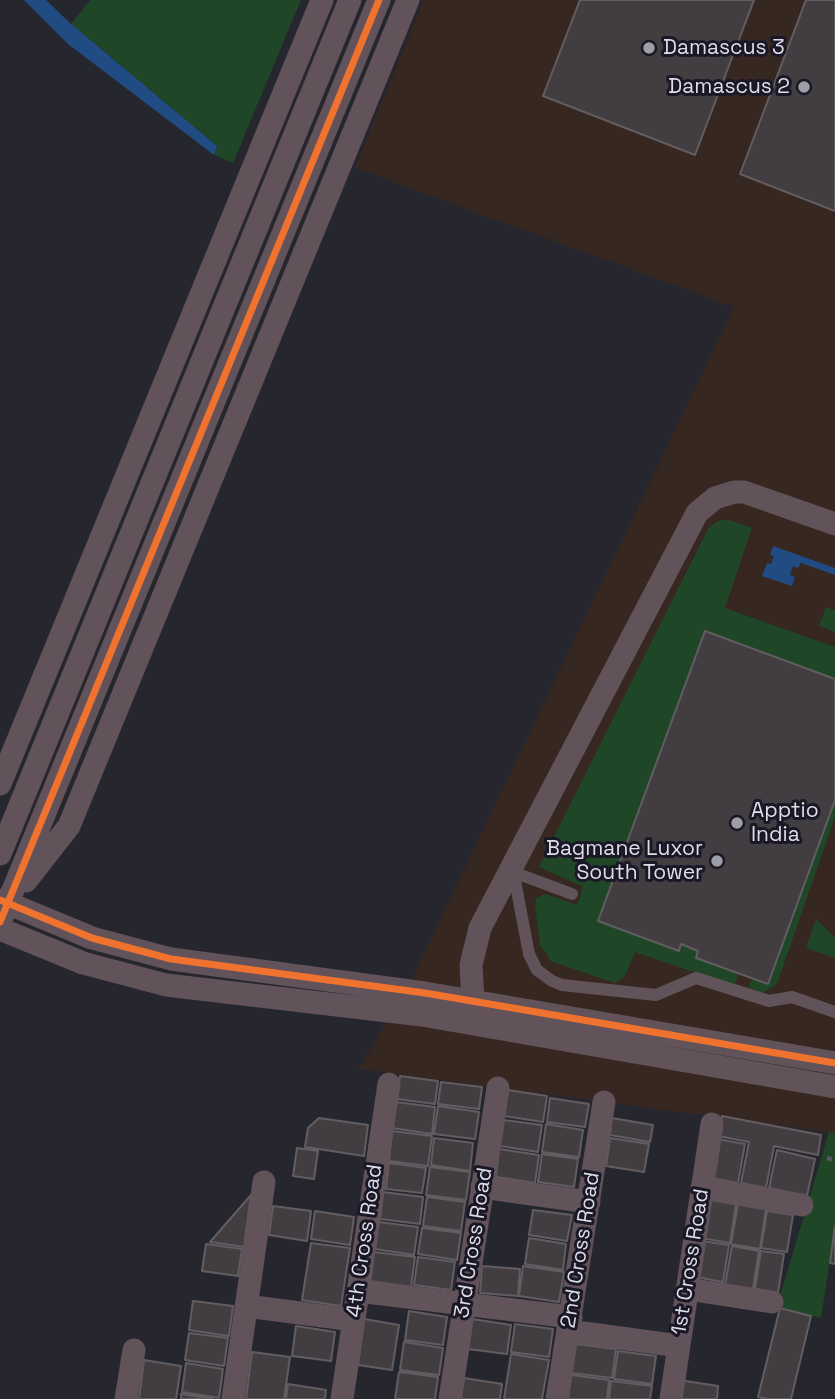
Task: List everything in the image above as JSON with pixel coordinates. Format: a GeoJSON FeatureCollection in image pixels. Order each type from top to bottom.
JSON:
{"type":"FeatureCollection","features":[{"type":"Feature","properties":{"kind":"street"},"geometry":{"type":"LineString","coordinates":[[0,784],[322,0]]}},
{"type":"Feature","properties":{"kind":"street"},"geometry":{"type":"LineString","coordinates":[[0,853],[350,0]]}},
{"type":"Feature","properties":{"kind":"street"},"geometry":{"type":"LineString","coordinates":[[3,909],[49,804],[379,0]]}},
{"type":"Feature","properties":{"kind":"street"},"geometry":{"type":"LineString","coordinates":[[3,909],[69,826],[408,0]]}},
{"type":"Feature","properties":{"kind":"street"},"geometry":{"type":"LineString","coordinates":[[473,1001],[471,965],[480,928],[697,513],[715,498],[744,492],[835,524]]}},
{"type":"Feature","properties":{"kind":"street"},"geometry":{"type":"LineString","coordinates":[[3,909],[171,959],[473,1001],[835,1063]]}},
{"type":"Feature","properties":{"kind":"street"},"geometry":{"type":"LineString","coordinates":[[0,929],[83,962],[166,985],[422,1015],[835,1087]]}},
{"type":"Feature","properties":{"kind":"street","name":"4th Cross Road"},"geometry":{"type":"LineString","coordinates":[[342,1399],[389,1084]]}},
{"type":"Feature","properties":{"kind":"street","name":"3rd Cross Road"},"geometry":{"type":"LineString","coordinates":[[450,1399],[498,1088]]}},
{"type":"Feature","properties":{"kind":"street","name":"2nd Cross Road"},"geometry":{"type":"LineString","coordinates":[[557,1399],[604,1102]]}},
{"type":"Feature","properties":{"kind":"street","name":"1st Cross Road"},"geometry":{"type":"LineString","coordinates":[[671,1399],[712,1124]]}},
{"type":"Feature","properties":{"kind":"street"},"geometry":{"type":"LineString","coordinates":[[233,1399],[264,1182]]}},
{"type":"Feature","properties":{"kind":"street"},"geometry":{"type":"LineString","coordinates":[[482,1186],[589,1202]]}},
{"type":"Feature","properties":{"kind":"street"},"geometry":{"type":"LineString","coordinates":[[702,1188],[802,1205]]}},
{"type":"Feature","properties":{"kind":"street"},"geometry":{"type":"LineString","coordinates":[[687,1289],[772,1302]]}},
{"type":"Feature","properties":{"kind":"street"},"geometry":{"type":"LineString","coordinates":[[358,1291],[464,1304],[679,1346]]}},
{"type":"Feature","properties":{"kind":"street"},"geometry":{"type":"LineString","coordinates":[[246,1306],[354,1320]]}},
{"type":"Feature","properties":{"kind":"street"},"geometry":{"type":"LineString","coordinates":[[126,1399],[134,1350]]}},
{"type":"Feature","properties":{"kind":"lane"},"geometry":{"type":"LineString","coordinates":[[513,869],[572,894]]}},
{"type":"Feature","properties":{"kind":"lane"},"geometry":{"type":"LineString","coordinates":[[513,869],[529,954],[537,970],[552,981],[562,985],[656,995],[696,978],[769,1001],[792,997],[835,1012]]}},
{"type":"Feature","properties":{"kind":"path"},"geometry":{"type":"LineString","coordinates":[[827,1158],[835,1160]]}},
{"type":"Feature","properties":{"kind":"shaded area"},"geometry":{"type":"Polygon","coordinates":[[[424,0],[835,0],[835,1133],[359,1069],[413,976],[734,307],[355,168],[424,0]]]}},
{"type":"Feature","properties":{"kind":"green space"},"geometry":{"type":"Polygon","coordinates":[[[90,0],[301,0],[233,163],[214,155],[217,146],[71,24],[90,0]]]}},
{"type":"Feature","properties":{"kind":"green space"},"geometry":{"type":"Polygon","coordinates":[[[720,520],[729,520],[752,528],[725,608],[835,647],[835,679],[705,631],[598,921],[678,951],[681,944],[698,951],[696,958],[739,973],[734,986],[635,952],[625,976],[615,983],[550,961],[540,946],[536,898],[545,894],[577,905],[583,887],[539,867],[709,527],[720,520]]]}},
{"type":"Feature","properties":{"kind":"green space"},"geometry":{"type":"Polygon","coordinates":[[[826,607],[835,610],[835,632],[819,626],[826,607]]]}},
{"type":"Feature","properties":{"kind":"green space"},"geometry":{"type":"Polygon","coordinates":[[[835,800],[835,817],[778,981],[762,993],[747,990],[835,800]]]}},
{"type":"Feature","properties":{"kind":"green space"},"geometry":{"type":"Polygon","coordinates":[[[816,919],[835,938],[835,958],[806,948],[816,919]]]}},
{"type":"Feature","properties":{"kind":"green space"},"geometry":{"type":"Polygon","coordinates":[[[829,1132],[835,1133],[835,1226],[821,1318],[777,1306],[829,1132]]]}},
{"type":"Feature","properties":{"kind":"water"},"geometry":{"type":"Polygon","coordinates":[[[24,0],[46,0],[217,146],[214,155],[68,44],[24,0]]]}},
{"type":"Feature","properties":{"kind":"water"},"geometry":{"type":"Polygon","coordinates":[[[773,546],[835,568],[835,575],[801,563],[798,568],[793,566],[790,575],[795,577],[792,586],[762,576],[767,563],[771,564],[774,556],[770,555],[773,546]]]}},
{"type":"Feature","properties":{"kind":"building","name":"Damascus 3"},"geometry":{"type":"Polygon","coordinates":[[[580,0],[754,0],[695,155],[543,96],[580,0]]]}},
{"type":"Feature","properties":{"kind":"building","name":"Damascus 2"},"geometry":{"type":"Polygon","coordinates":[[[806,0],[835,0],[835,211],[740,174],[806,0]]]}},
{"type":"Feature","properties":{"kind":"building","name":"Bagmane Luxor South Tower"},"geometry":{"type":"Polygon","coordinates":[[[705,631],[835,679],[835,800],[768,984],[696,958],[698,951],[681,944],[679,951],[598,921],[705,631]]]}},
{"type":"Feature","properties":{"kind":"building"},"geometry":{"type":"Polygon","coordinates":[[[400,1076],[438,1081],[435,1104],[397,1099],[400,1076]]]}},
{"type":"Feature","properties":{"kind":"building"},"geometry":{"type":"Polygon","coordinates":[[[441,1082],[482,1087],[479,1109],[438,1104],[441,1082]]]}},
{"type":"Feature","properties":{"kind":"building"},"geometry":{"type":"Polygon","coordinates":[[[508,1090],[547,1096],[543,1122],[504,1116],[508,1090]]]}},
{"type":"Feature","properties":{"kind":"building"},"geometry":{"type":"Polygon","coordinates":[[[550,1098],[589,1104],[585,1127],[547,1122],[550,1098]]]}},
{"type":"Feature","properties":{"kind":"building"},"geometry":{"type":"Polygon","coordinates":[[[396,1102],[435,1107],[432,1134],[392,1128],[396,1102]]]}},
{"type":"Feature","properties":{"kind":"building"},"geometry":{"type":"Polygon","coordinates":[[[438,1106],[479,1112],[475,1139],[434,1134],[438,1106]]]}},
{"type":"Feature","properties":{"kind":"building"},"geometry":{"type":"Polygon","coordinates":[[[722,1116],[821,1135],[818,1155],[774,1146],[766,1188],[741,1183],[749,1142],[718,1136],[722,1116]]]}},
{"type":"Feature","properties":{"kind":"building"},"geometry":{"type":"Polygon","coordinates":[[[319,1118],[368,1125],[364,1156],[305,1147],[308,1128],[319,1118]]]}},
{"type":"Feature","properties":{"kind":"building"},"geometry":{"type":"Polygon","coordinates":[[[612,1118],[653,1125],[650,1142],[610,1135],[612,1118]]]}},
{"type":"Feature","properties":{"kind":"building"},"geometry":{"type":"Polygon","coordinates":[[[504,1120],[542,1125],[538,1152],[500,1146],[504,1120]]]}},
{"type":"Feature","properties":{"kind":"building"},"geometry":{"type":"Polygon","coordinates":[[[546,1124],[583,1130],[579,1157],[542,1152],[546,1124]]]}},
{"type":"Feature","properties":{"kind":"building"},"geometry":{"type":"Polygon","coordinates":[[[392,1131],[432,1136],[428,1166],[389,1161],[392,1131]]]}},
{"type":"Feature","properties":{"kind":"building"},"geometry":{"type":"Polygon","coordinates":[[[434,1138],[473,1143],[470,1171],[431,1165],[434,1138]]]}},
{"type":"Feature","properties":{"kind":"building"},"geometry":{"type":"Polygon","coordinates":[[[610,1138],[649,1144],[644,1172],[606,1166],[610,1138]]]}},
{"type":"Feature","properties":{"kind":"building"},"geometry":{"type":"Polygon","coordinates":[[[717,1139],[745,1144],[738,1183],[710,1178],[717,1139]]]}},
{"type":"Feature","properties":{"kind":"building"},"geometry":{"type":"Polygon","coordinates":[[[297,1148],[318,1151],[314,1179],[293,1176],[297,1148]]]}},
{"type":"Feature","properties":{"kind":"building"},"geometry":{"type":"Polygon","coordinates":[[[499,1149],[539,1155],[535,1183],[496,1177],[499,1149]]]}},
{"type":"Feature","properties":{"kind":"building"},"geometry":{"type":"Polygon","coordinates":[[[777,1150],[815,1159],[807,1196],[769,1188],[777,1150]]]}},
{"type":"Feature","properties":{"kind":"building"},"geometry":{"type":"Polygon","coordinates":[[[542,1154],[578,1159],[574,1187],[538,1182],[542,1154]]]}},
{"type":"Feature","properties":{"kind":"building"},"geometry":{"type":"Polygon","coordinates":[[[389,1163],[426,1168],[422,1193],[386,1189],[389,1163]]]}},
{"type":"Feature","properties":{"kind":"building"},"geometry":{"type":"Polygon","coordinates":[[[430,1167],[470,1172],[466,1200],[426,1195],[430,1167]]]}},
{"type":"Feature","properties":{"kind":"building"},"geometry":{"type":"Polygon","coordinates":[[[383,1192],[423,1197],[420,1224],[380,1219],[383,1192]]]}},
{"type":"Feature","properties":{"kind":"building"},"geometry":{"type":"Polygon","coordinates":[[[251,1195],[244,1247],[210,1242],[251,1195]]]}},
{"type":"Feature","properties":{"kind":"building"},"geometry":{"type":"Polygon","coordinates":[[[427,1197],[465,1202],[461,1231],[423,1226],[427,1197]]]}},
{"type":"Feature","properties":{"kind":"building"},"geometry":{"type":"Polygon","coordinates":[[[707,1199],[736,1204],[730,1243],[701,1238],[707,1199]]]}},
{"type":"Feature","properties":{"kind":"building"},"geometry":{"type":"Polygon","coordinates":[[[738,1204],[766,1209],[760,1249],[731,1244],[738,1204]]]}},
{"type":"Feature","properties":{"kind":"building"},"geometry":{"type":"Polygon","coordinates":[[[273,1206],[311,1211],[307,1241],[269,1235],[273,1206]]]}},
{"type":"Feature","properties":{"kind":"building"},"geometry":{"type":"Polygon","coordinates":[[[533,1210],[572,1215],[567,1241],[529,1235],[533,1210]]]}},
{"type":"Feature","properties":{"kind":"building"},"geometry":{"type":"Polygon","coordinates":[[[315,1211],[354,1217],[350,1245],[311,1239],[315,1211]]]}},
{"type":"Feature","properties":{"kind":"building"},"geometry":{"type":"Polygon","coordinates":[[[767,1211],[793,1215],[787,1252],[761,1248],[767,1211]]]}},
{"type":"Feature","properties":{"kind":"building"},"geometry":{"type":"Polygon","coordinates":[[[379,1222],[418,1227],[414,1255],[375,1249],[379,1222]]]}},
{"type":"Feature","properties":{"kind":"building"},"geometry":{"type":"Polygon","coordinates":[[[835,1226],[835,1264],[830,1263],[835,1226]]]}},
{"type":"Feature","properties":{"kind":"building"},"geometry":{"type":"Polygon","coordinates":[[[422,1228],[461,1233],[457,1260],[418,1254],[422,1228]]]}},
{"type":"Feature","properties":{"kind":"building"},"geometry":{"type":"Polygon","coordinates":[[[529,1238],[566,1244],[563,1270],[525,1264],[529,1238]]]}},
{"type":"Feature","properties":{"kind":"building"},"geometry":{"type":"Polygon","coordinates":[[[702,1241],[729,1245],[723,1282],[696,1277],[702,1241]]]}},
{"type":"Feature","properties":{"kind":"building"},"geometry":{"type":"Polygon","coordinates":[[[311,1243],[350,1248],[341,1306],[302,1300],[311,1243]]]}},
{"type":"Feature","properties":{"kind":"building"},"geometry":{"type":"Polygon","coordinates":[[[206,1244],[242,1249],[238,1276],[202,1271],[206,1244]]]}},
{"type":"Feature","properties":{"kind":"building"},"geometry":{"type":"Polygon","coordinates":[[[732,1246],[759,1251],[753,1289],[725,1285],[732,1246]]]}},
{"type":"Feature","properties":{"kind":"building"},"geometry":{"type":"Polygon","coordinates":[[[761,1251],[784,1254],[778,1293],[755,1289],[761,1251]]]}},
{"type":"Feature","properties":{"kind":"building"},"geometry":{"type":"Polygon","coordinates":[[[374,1252],[415,1257],[411,1287],[370,1281],[374,1252]]]}},
{"type":"Feature","properties":{"kind":"building"},"geometry":{"type":"Polygon","coordinates":[[[418,1257],[455,1262],[451,1290],[414,1285],[418,1257]]]}},
{"type":"Feature","properties":{"kind":"building"},"geometry":{"type":"Polygon","coordinates":[[[482,1266],[520,1269],[518,1296],[480,1293],[482,1266]]]}},
{"type":"Feature","properties":{"kind":"building"},"geometry":{"type":"Polygon","coordinates":[[[523,1266],[564,1272],[559,1302],[519,1296],[523,1266]]]}},
{"type":"Feature","properties":{"kind":"building"},"geometry":{"type":"Polygon","coordinates":[[[193,1301],[233,1306],[229,1336],[189,1330],[193,1301]]]}},
{"type":"Feature","properties":{"kind":"building"},"geometry":{"type":"Polygon","coordinates":[[[780,1308],[811,1316],[791,1399],[767,1399],[758,1397],[780,1308]]]}},
{"type":"Feature","properties":{"kind":"building"},"geometry":{"type":"Polygon","coordinates":[[[409,1311],[447,1317],[443,1345],[405,1340],[409,1311]]]}},
{"type":"Feature","properties":{"kind":"building"},"geometry":{"type":"Polygon","coordinates":[[[364,1319],[399,1325],[392,1370],[358,1365],[364,1319]]]}},
{"type":"Feature","properties":{"kind":"building"},"geometry":{"type":"Polygon","coordinates":[[[472,1319],[511,1325],[507,1354],[468,1349],[472,1319]]]}},
{"type":"Feature","properties":{"kind":"building"},"geometry":{"type":"Polygon","coordinates":[[[515,1324],[553,1329],[549,1357],[511,1352],[515,1324]]]}},
{"type":"Feature","properties":{"kind":"building"},"geometry":{"type":"Polygon","coordinates":[[[296,1326],[335,1332],[331,1361],[292,1356],[296,1326]]]}},
{"type":"Feature","properties":{"kind":"building"},"geometry":{"type":"Polygon","coordinates":[[[189,1333],[228,1338],[224,1366],[185,1360],[189,1333]]]}},
{"type":"Feature","properties":{"kind":"building"},"geometry":{"type":"Polygon","coordinates":[[[404,1342],[443,1348],[439,1375],[400,1370],[404,1342]]]}},
{"type":"Feature","properties":{"kind":"building"},"geometry":{"type":"Polygon","coordinates":[[[575,1344],[616,1349],[612,1378],[572,1373],[575,1344]]]}},
{"type":"Feature","properties":{"kind":"building"},"geometry":{"type":"Polygon","coordinates":[[[618,1351],[656,1356],[652,1384],[614,1379],[618,1351]]]}},
{"type":"Feature","properties":{"kind":"building"},"geometry":{"type":"Polygon","coordinates":[[[252,1352],[290,1357],[284,1399],[246,1399],[252,1352]]]}},
{"type":"Feature","properties":{"kind":"building"},"geometry":{"type":"Polygon","coordinates":[[[511,1354],[549,1360],[542,1399],[504,1399],[511,1354]]]}},
{"type":"Feature","properties":{"kind":"building"},"geometry":{"type":"Polygon","coordinates":[[[144,1360],[181,1366],[176,1399],[139,1399],[144,1360]]]}},
{"type":"Feature","properties":{"kind":"building"},"geometry":{"type":"Polygon","coordinates":[[[186,1363],[223,1369],[219,1398],[182,1392],[186,1363]]]}},
{"type":"Feature","properties":{"kind":"building"},"geometry":{"type":"Polygon","coordinates":[[[399,1372],[438,1377],[435,1399],[395,1399],[399,1372]]]}},
{"type":"Feature","properties":{"kind":"building"},"geometry":{"type":"Polygon","coordinates":[[[571,1375],[609,1380],[607,1399],[568,1399],[571,1375]]]}},
{"type":"Feature","properties":{"kind":"building"},"geometry":{"type":"Polygon","coordinates":[[[464,1378],[502,1384],[500,1399],[461,1399],[464,1378]]]}},
{"type":"Feature","properties":{"kind":"building"},"geometry":{"type":"Polygon","coordinates":[[[679,1380],[718,1386],[717,1399],[676,1399],[679,1380]]]}},
{"type":"Feature","properties":{"kind":"building"},"geometry":{"type":"Polygon","coordinates":[[[611,1381],[652,1386],[650,1399],[609,1399],[611,1381]]]}},
{"type":"Feature","properties":{"kind":"building"},"geometry":{"type":"Polygon","coordinates":[[[288,1384],[326,1390],[325,1399],[286,1399],[288,1384]]]}},
{"type":"Feature","properties":{"kind":"building"},"geometry":{"type":"Polygon","coordinates":[[[181,1394],[213,1399],[181,1399],[181,1394]]]}},
{"type":"Feature","properties":{"kind":"cycle path"},"geometry":{"type":"LineString","coordinates":[[0,922],[379,0]]}},
{"type":"Feature","properties":{"kind":"cycle path"},"geometry":{"type":"LineString","coordinates":[[0,900],[92,938],[171,959],[425,993],[835,1063]]}},
{"type":"Feature","properties":{"kind":"place","name":"Damascus 3"},"geometry":{"type":"Point","coordinates":[649,48]}},
{"type":"Feature","properties":{"kind":"place","name":"Damascus 2"},"geometry":{"type":"Point","coordinates":[804,87]}},
{"type":"Feature","properties":{"kind":"place","name":"Apptio India"},"geometry":{"type":"Point","coordinates":[737,823]}},
{"type":"Feature","properties":{"kind":"place","name":"Bagmane Luxor South Tower"},"geometry":{"type":"Point","coordinates":[717,861]}}]}
